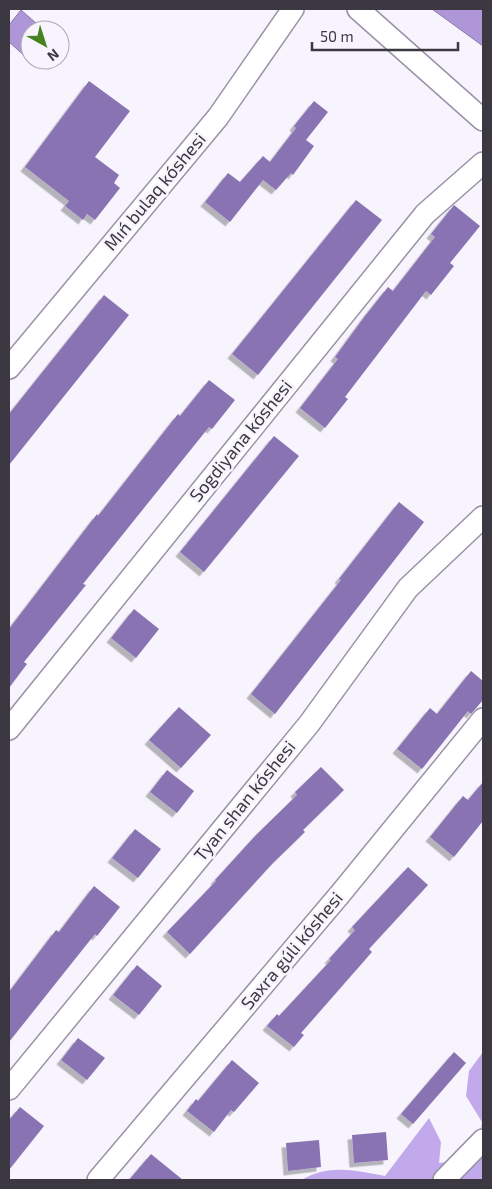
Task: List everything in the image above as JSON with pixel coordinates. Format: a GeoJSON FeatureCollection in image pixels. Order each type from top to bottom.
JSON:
{"type":"FeatureCollection","features":[{"type":"Feature","properties":{"kind":"street","name":"Mıń bulaq kóshesi"},"geometry":{"type":"LineString","coordinates":[[9,368],[218,117],[293,9]]}},
{"type":"Feature","properties":{"kind":"street"},"geometry":{"type":"LineString","coordinates":[[358,9],[483,120]]}},
{"type":"Feature","properties":{"kind":"street","name":"Sogdiyana kóshesi"},"geometry":{"type":"LineString","coordinates":[[9,729],[425,214],[483,163]]}},
{"type":"Feature","properties":{"kind":"street","name":"Tyan shan kóshesi"},"geometry":{"type":"LineString","coordinates":[[9,1089],[308,724],[408,588],[483,517]]}},
{"type":"Feature","properties":{"kind":"street","name":"Saxra gúli kóshesi"},"geometry":{"type":"LineString","coordinates":[[98,1180],[341,892],[483,719]]}},
{"type":"Feature","properties":{"kind":"street"},"geometry":{"type":"LineString","coordinates":[[444,1180],[483,1140]]}},
{"type":"Feature","properties":{"kind":"shaded area"},"geometry":{"type":"Polygon","coordinates":[[[432,9],[483,9],[483,46],[432,9]]]}},
{"type":"Feature","properties":{"kind":"shaded area"},"geometry":{"type":"Polygon","coordinates":[[[21,10],[32,20],[20,20],[20,52],[9,42],[9,25],[21,10]]]}},
{"type":"Feature","properties":{"kind":"shaded area"},"geometry":{"type":"Polygon","coordinates":[[[483,1052],[483,1180],[301,1180],[311,1175],[332,1170],[352,1170],[385,1176],[429,1118],[441,1142],[439,1163],[477,1158],[482,1122],[466,1096],[469,1071],[483,1052]]]}},
{"type":"Feature","properties":{"kind":"building"},"geometry":{"type":"Polygon","coordinates":[[[89,81],[130,111],[95,157],[119,175],[114,183],[120,188],[95,220],[87,214],[83,220],[65,206],[69,201],[25,167],[89,81]]]}},
{"type":"Feature","properties":{"kind":"building"},"geometry":{"type":"Polygon","coordinates":[[[314,101],[328,112],[306,140],[314,146],[293,175],[291,173],[276,190],[263,180],[230,222],[205,202],[228,173],[240,182],[263,156],[270,162],[296,128],[294,126],[314,101]]]}},
{"type":"Feature","properties":{"kind":"building"},"geometry":{"type":"Polygon","coordinates":[[[356,200],[382,220],[258,375],[232,354],[356,200]]]}},
{"type":"Feature","properties":{"kind":"building"},"geometry":{"type":"Polygon","coordinates":[[[454,205],[480,226],[450,263],[454,266],[431,295],[426,291],[345,397],[348,399],[325,428],[300,408],[338,359],[335,357],[365,316],[388,287],[393,291],[435,237],[431,234],[454,205]]]}},
{"type":"Feature","properties":{"kind":"building"},"geometry":{"type":"Polygon","coordinates":[[[104,295],[129,315],[9,465],[9,414],[104,295]]]}},
{"type":"Feature","properties":{"kind":"building"},"geometry":{"type":"Polygon","coordinates":[[[209,380],[235,400],[212,429],[209,427],[83,584],[86,585],[24,662],[27,664],[9,688],[9,629],[97,514],[98,516],[178,414],[180,416],[209,380]]]}},
{"type":"Feature","properties":{"kind":"building"},"geometry":{"type":"Polygon","coordinates":[[[274,436],[299,456],[204,572],[180,552],[274,436]]]}},
{"type":"Feature","properties":{"kind":"building"},"geometry":{"type":"Polygon","coordinates":[[[399,502],[424,522],[275,714],[251,694],[341,580],[339,579],[399,502]]]}},
{"type":"Feature","properties":{"kind":"building"},"geometry":{"type":"Polygon","coordinates":[[[134,609],[159,629],[136,658],[111,638],[134,609]]]}},
{"type":"Feature","properties":{"kind":"building"},"geometry":{"type":"Polygon","coordinates":[[[471,671],[483,681],[483,700],[471,714],[468,711],[422,769],[397,749],[430,708],[437,714],[471,671]]]}},
{"type":"Feature","properties":{"kind":"building"},"geometry":{"type":"Polygon","coordinates":[[[179,707],[211,735],[181,768],[149,740],[179,707]]]}},
{"type":"Feature","properties":{"kind":"building"},"geometry":{"type":"Polygon","coordinates":[[[321,767],[344,790],[303,830],[305,832],[273,863],[190,954],[167,932],[216,881],[256,835],[297,795],[295,792],[321,767]]]}},
{"type":"Feature","properties":{"kind":"building"},"geometry":{"type":"Polygon","coordinates":[[[167,770],[194,791],[177,813],[150,792],[167,770]]]}},
{"type":"Feature","properties":{"kind":"building"},"geometry":{"type":"Polygon","coordinates":[[[483,782],[483,821],[454,857],[430,837],[463,796],[468,800],[483,782]]]}},
{"type":"Feature","properties":{"kind":"building"},"geometry":{"type":"Polygon","coordinates":[[[135,829],[161,849],[138,878],[112,858],[135,829]]]}},
{"type":"Feature","properties":{"kind":"building"},"geometry":{"type":"Polygon","coordinates":[[[408,867],[428,885],[369,949],[372,952],[301,1033],[304,1035],[294,1047],[267,1026],[277,1014],[279,1016],[331,960],[329,959],[355,930],[352,927],[408,867]]]}},
{"type":"Feature","properties":{"kind":"building"},"geometry":{"type":"Polygon","coordinates":[[[94,886],[120,907],[97,936],[95,934],[9,1042],[9,992],[56,930],[59,932],[94,886]]]}},
{"type":"Feature","properties":{"kind":"building"},"geometry":{"type":"Polygon","coordinates":[[[137,965],[162,986],[139,1015],[113,995],[137,965]]]}},
{"type":"Feature","properties":{"kind":"building"},"geometry":{"type":"Polygon","coordinates":[[[78,1038],[105,1058],[87,1080],[61,1060],[78,1038]]]}},
{"type":"Feature","properties":{"kind":"building"},"geometry":{"type":"Polygon","coordinates":[[[454,1052],[466,1063],[413,1124],[401,1114],[454,1052]]]}},
{"type":"Feature","properties":{"kind":"building"},"geometry":{"type":"Polygon","coordinates":[[[232,1060],[259,1083],[234,1112],[231,1110],[214,1132],[187,1111],[196,1099],[198,1101],[232,1060]]]}},
{"type":"Feature","properties":{"kind":"building"},"geometry":{"type":"Polygon","coordinates":[[[20,1107],[44,1126],[9,1170],[9,1120],[20,1107]]]}},
{"type":"Feature","properties":{"kind":"building"},"geometry":{"type":"Polygon","coordinates":[[[386,1132],[388,1160],[354,1163],[352,1135],[386,1132]]]}},
{"type":"Feature","properties":{"kind":"building"},"geometry":{"type":"Polygon","coordinates":[[[319,1140],[321,1167],[288,1171],[286,1143],[319,1140]]]}},
{"type":"Feature","properties":{"kind":"building"},"geometry":{"type":"Polygon","coordinates":[[[151,1154],[183,1180],[129,1180],[151,1154]]]}}]}
